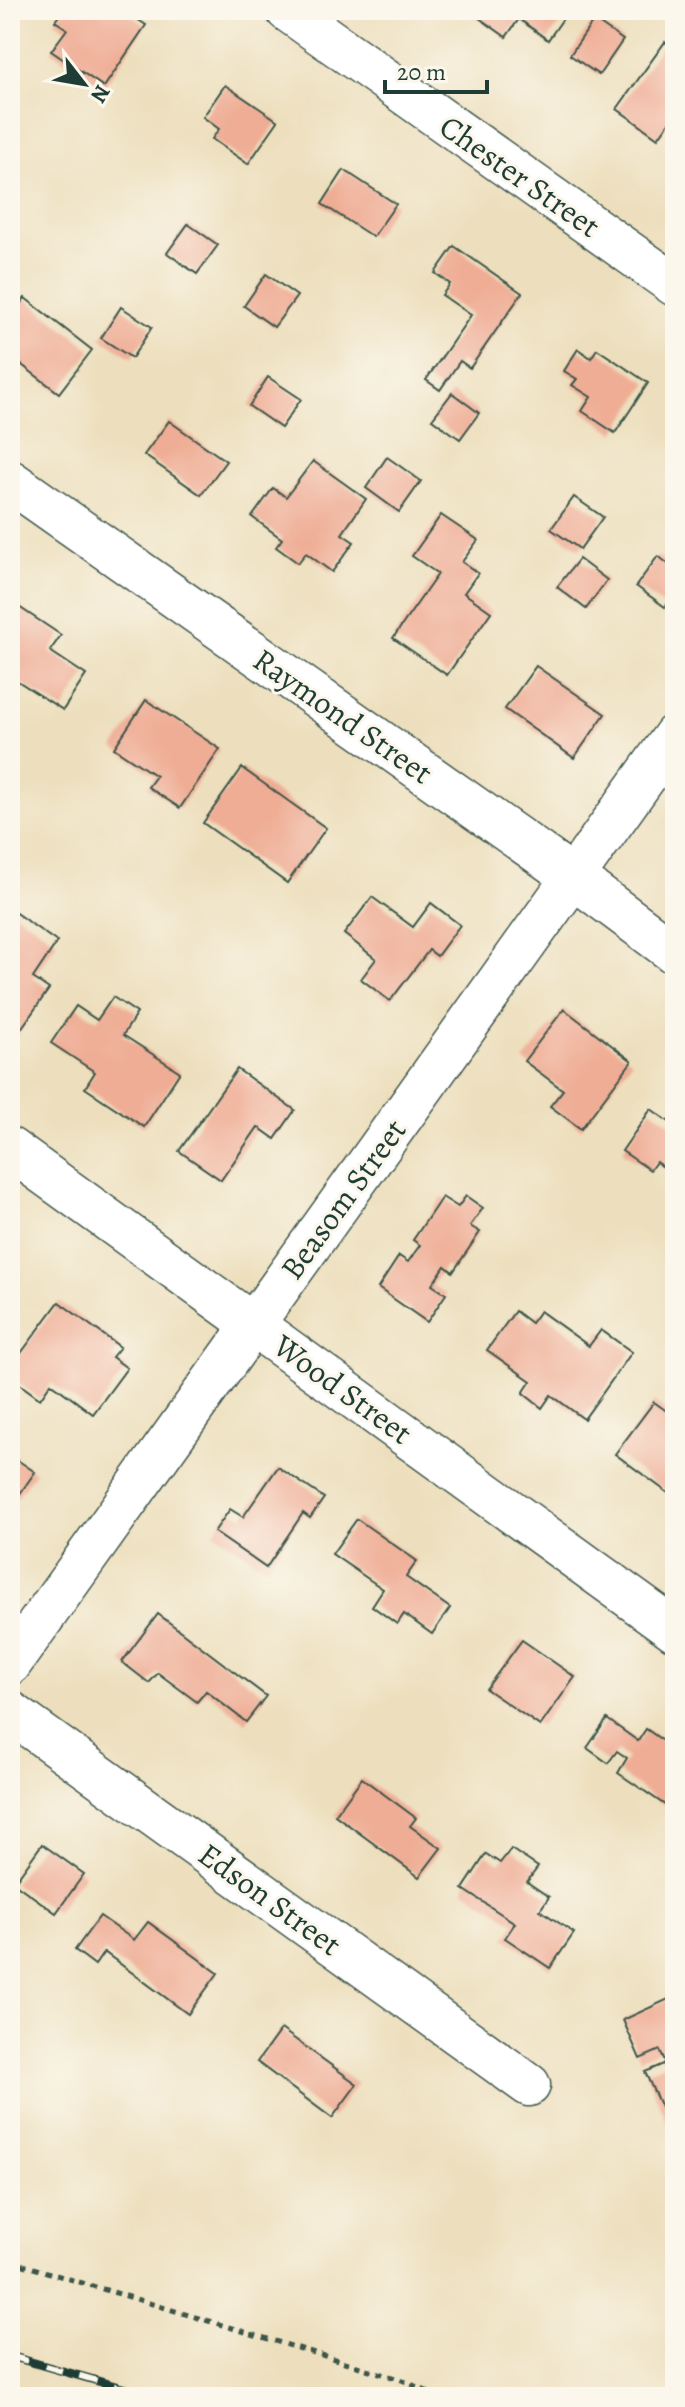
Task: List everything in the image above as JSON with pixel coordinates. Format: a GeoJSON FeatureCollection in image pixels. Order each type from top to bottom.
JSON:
{"type":"FeatureCollection","features":[{"type":"Feature","properties":{"kind":"street","name":"Chester Street"},"geometry":{"type":"LineString","coordinates":[[287,10],[675,285]]}},
{"type":"Feature","properties":{"kind":"street","name":"Raymond Street"},"geometry":{"type":"LineString","coordinates":[[10,481],[573,877],[675,953]]}},
{"type":"Feature","properties":{"kind":"street","name":"Beasom Street"},"geometry":{"type":"LineString","coordinates":[[10,1664],[675,735]]}},
{"type":"Feature","properties":{"kind":"street","name":"Wood Street"},"geometry":{"type":"LineString","coordinates":[[10,1149],[675,1630]]}},
{"type":"Feature","properties":{"kind":"street","name":"Edson Street"},"geometry":{"type":"LineString","coordinates":[[10,1712],[529,2085]]}},
{"type":"Feature","properties":{"kind":"path"},"geometry":{"type":"LineString","coordinates":[[10,2261],[356,2365],[402,2380],[439,2397]]}},
{"type":"Feature","properties":{"kind":"building"},"geometry":{"type":"Polygon","coordinates":[[[63,10],[123,10],[146,25],[104,87],[51,51],[67,29],[55,21],[63,10]]]}},
{"type":"Feature","properties":{"kind":"building"},"geometry":{"type":"Polygon","coordinates":[[[468,10],[569,10],[548,40],[519,19],[506,37],[468,10]]]}},
{"type":"Feature","properties":{"kind":"building"},"geometry":{"type":"Polygon","coordinates":[[[594,20],[623,40],[599,75],[570,55],[594,20]]]}},
{"type":"Feature","properties":{"kind":"building"},"geometry":{"type":"Polygon","coordinates":[[[665,42],[675,49],[675,114],[658,138],[617,109],[665,42]]]}},
{"type":"Feature","properties":{"kind":"building"},"geometry":{"type":"Polygon","coordinates":[[[225,85],[278,121],[248,164],[212,139],[219,129],[203,117],[225,85]]]}},
{"type":"Feature","properties":{"kind":"building"},"geometry":{"type":"Polygon","coordinates":[[[344,170],[396,204],[373,237],[322,204],[344,170]]]}},
{"type":"Feature","properties":{"kind":"building"},"geometry":{"type":"Polygon","coordinates":[[[188,224],[218,245],[197,274],[167,253],[188,224]]]}},
{"type":"Feature","properties":{"kind":"building"},"geometry":{"type":"Polygon","coordinates":[[[454,246],[522,293],[470,368],[460,361],[440,390],[426,380],[471,315],[442,295],[450,284],[435,273],[454,246]]]}},
{"type":"Feature","properties":{"kind":"building"},"geometry":{"type":"Polygon","coordinates":[[[266,274],[297,296],[274,327],[244,306],[266,274]]]}},
{"type":"Feature","properties":{"kind":"building"},"geometry":{"type":"Polygon","coordinates":[[[25,298],[92,350],[59,393],[10,356],[10,317],[25,298]]]}},
{"type":"Feature","properties":{"kind":"building"},"geometry":{"type":"Polygon","coordinates":[[[121,307],[152,327],[132,358],[101,338],[121,307]]]}},
{"type":"Feature","properties":{"kind":"building"},"geometry":{"type":"Polygon","coordinates":[[[578,349],[591,358],[597,349],[648,383],[615,433],[582,411],[591,397],[572,385],[577,379],[564,371],[578,349]]]}},
{"type":"Feature","properties":{"kind":"building"},"geometry":{"type":"Polygon","coordinates":[[[268,377],[301,399],[281,428],[249,406],[268,377]]]}},
{"type":"Feature","properties":{"kind":"building"},"geometry":{"type":"Polygon","coordinates":[[[452,393],[479,413],[460,439],[432,419],[452,393]]]}},
{"type":"Feature","properties":{"kind":"building"},"geometry":{"type":"Polygon","coordinates":[[[169,421],[226,461],[201,495],[144,455],[169,421]]]}},
{"type":"Feature","properties":{"kind":"building"},"geometry":{"type":"Polygon","coordinates":[[[387,457],[421,481],[399,512],[366,488],[387,457]]]}},
{"type":"Feature","properties":{"kind":"building"},"geometry":{"type":"Polygon","coordinates":[[[313,461],[366,499],[342,534],[354,542],[332,572],[306,553],[298,563],[276,547],[282,539],[252,517],[273,488],[286,497],[313,461]]]}},
{"type":"Feature","properties":{"kind":"building"},"geometry":{"type":"Polygon","coordinates":[[[574,497],[603,517],[580,549],[551,529],[574,497]]]}},
{"type":"Feature","properties":{"kind":"building"},"geometry":{"type":"Polygon","coordinates":[[[441,515],[478,540],[462,562],[478,573],[464,593],[491,612],[447,675],[393,638],[438,574],[412,556],[441,515]]]}},
{"type":"Feature","properties":{"kind":"building"},"geometry":{"type":"Polygon","coordinates":[[[658,556],[675,569],[675,594],[665,607],[636,586],[658,556]]]}},
{"type":"Feature","properties":{"kind":"building"},"geometry":{"type":"Polygon","coordinates":[[[579,559],[607,580],[586,609],[557,587],[579,559]]]}},
{"type":"Feature","properties":{"kind":"building"},"geometry":{"type":"Polygon","coordinates":[[[10,601],[61,635],[50,651],[86,675],[63,710],[10,676],[10,601]]]}},
{"type":"Feature","properties":{"kind":"building"},"geometry":{"type":"Polygon","coordinates":[[[536,666],[605,714],[574,758],[505,709],[536,666]]]}},
{"type":"Feature","properties":{"kind":"building"},"geometry":{"type":"Polygon","coordinates":[[[146,700],[220,749],[180,808],[148,787],[156,776],[114,748],[146,700]]]}},
{"type":"Feature","properties":{"kind":"building"},"geometry":{"type":"Polygon","coordinates":[[[242,768],[326,828],[287,883],[203,823],[242,768]]]}},
{"type":"Feature","properties":{"kind":"building"},"geometry":{"type":"Polygon","coordinates":[[[372,897],[413,927],[431,903],[460,925],[437,956],[429,950],[390,1001],[361,979],[376,959],[344,934],[372,897]]]}},
{"type":"Feature","properties":{"kind":"building"},"geometry":{"type":"Polygon","coordinates":[[[10,909],[57,942],[33,978],[49,989],[16,1036],[10,1031],[10,909]]]}},
{"type":"Feature","properties":{"kind":"building"},"geometry":{"type":"Polygon","coordinates":[[[113,997],[137,1013],[123,1035],[180,1072],[144,1127],[85,1088],[95,1072],[51,1043],[76,1006],[97,1020],[113,997]]]}},
{"type":"Feature","properties":{"kind":"building"},"geometry":{"type":"Polygon","coordinates":[[[564,1009],[632,1061],[581,1129],[550,1106],[563,1090],[524,1061],[564,1009]]]}},
{"type":"Feature","properties":{"kind":"building"},"geometry":{"type":"Polygon","coordinates":[[[237,1069],[295,1110],[275,1139],[258,1127],[221,1180],[179,1151],[237,1069]]]}},
{"type":"Feature","properties":{"kind":"building"},"geometry":{"type":"Polygon","coordinates":[[[651,1109],[675,1126],[675,1175],[656,1162],[650,1170],[622,1151],[651,1109]]]}},
{"type":"Feature","properties":{"kind":"building"},"geometry":{"type":"Polygon","coordinates":[[[466,1196],[483,1208],[470,1226],[480,1232],[453,1272],[445,1266],[432,1285],[446,1294],[427,1322],[378,1288],[399,1256],[408,1262],[420,1245],[413,1240],[442,1197],[458,1207],[466,1196]]]}},
{"type":"Feature","properties":{"kind":"building"},"geometry":{"type":"Polygon","coordinates":[[[10,1289],[18,1295],[10,1306],[10,1289]]]}},
{"type":"Feature","properties":{"kind":"building"},"geometry":{"type":"Polygon","coordinates":[[[59,1302],[120,1347],[112,1357],[127,1368],[93,1414],[51,1383],[40,1399],[10,1377],[10,1368],[59,1302]]]}},
{"type":"Feature","properties":{"kind":"building"},"geometry":{"type":"Polygon","coordinates":[[[515,1311],[531,1323],[540,1311],[589,1346],[601,1330],[632,1352],[584,1419],[551,1395],[542,1408],[523,1393],[531,1381],[487,1350],[515,1311]]]}},
{"type":"Feature","properties":{"kind":"building"},"geometry":{"type":"Polygon","coordinates":[[[654,1402],[675,1417],[675,1498],[615,1454],[654,1402]]]}},
{"type":"Feature","properties":{"kind":"building"},"geometry":{"type":"Polygon","coordinates":[[[10,1455],[35,1472],[10,1508],[10,1455]]]}},
{"type":"Feature","properties":{"kind":"building"},"geometry":{"type":"Polygon","coordinates":[[[278,1467],[324,1498],[310,1518],[303,1513],[266,1568],[214,1532],[230,1509],[243,1517],[278,1467]]]}},
{"type":"Feature","properties":{"kind":"building"},"geometry":{"type":"Polygon","coordinates":[[[357,1519],[417,1561],[406,1577],[450,1608],[432,1634],[404,1614],[397,1624],[372,1606],[383,1589],[332,1554],[357,1519]]]}},
{"type":"Feature","properties":{"kind":"building"},"geometry":{"type":"Polygon","coordinates":[[[158,1614],[266,1696],[246,1722],[206,1691],[197,1702],[158,1673],[149,1683],[122,1662],[158,1614]]]}},
{"type":"Feature","properties":{"kind":"building"},"geometry":{"type":"Polygon","coordinates":[[[522,1640],[575,1677],[540,1726],[486,1689],[522,1640]]]}},
{"type":"Feature","properties":{"kind":"building"},"geometry":{"type":"Polygon","coordinates":[[[607,1719],[638,1741],[646,1729],[675,1749],[675,1790],[665,1805],[618,1773],[627,1758],[617,1751],[608,1763],[587,1748],[607,1719]]]}},
{"type":"Feature","properties":{"kind":"building"},"geometry":{"type":"Polygon","coordinates":[[[362,1778],[416,1818],[410,1826],[441,1848],[419,1877],[335,1815],[362,1778]]]}},
{"type":"Feature","properties":{"kind":"building"},"geometry":{"type":"Polygon","coordinates":[[[42,1844],[84,1874],[56,1913],[14,1883],[42,1844]]]}},
{"type":"Feature","properties":{"kind":"building"},"geometry":{"type":"Polygon","coordinates":[[[511,1849],[538,1867],[527,1882],[549,1897],[540,1910],[574,1933],[550,1968],[505,1938],[515,1923],[463,1889],[486,1854],[500,1863],[511,1849]]]}},
{"type":"Feature","properties":{"kind":"building"},"geometry":{"type":"Polygon","coordinates":[[[100,1916],[134,1940],[148,1922],[218,1973],[188,2014],[104,1952],[95,1965],[75,1950],[100,1916]]]}},
{"type":"Feature","properties":{"kind":"building"},"geometry":{"type":"Polygon","coordinates":[[[675,1996],[675,2138],[645,2072],[666,2063],[660,2050],[640,2059],[623,2020],[675,1996]]]}},
{"type":"Feature","properties":{"kind":"building"},"geometry":{"type":"Polygon","coordinates":[[[281,2029],[357,2084],[332,2118],[257,2062],[281,2029]]]}},
{"type":"Feature","properties":{"kind":"railway"},"geometry":{"type":"LineString","coordinates":[[10,2356],[154,2397]]}}]}
